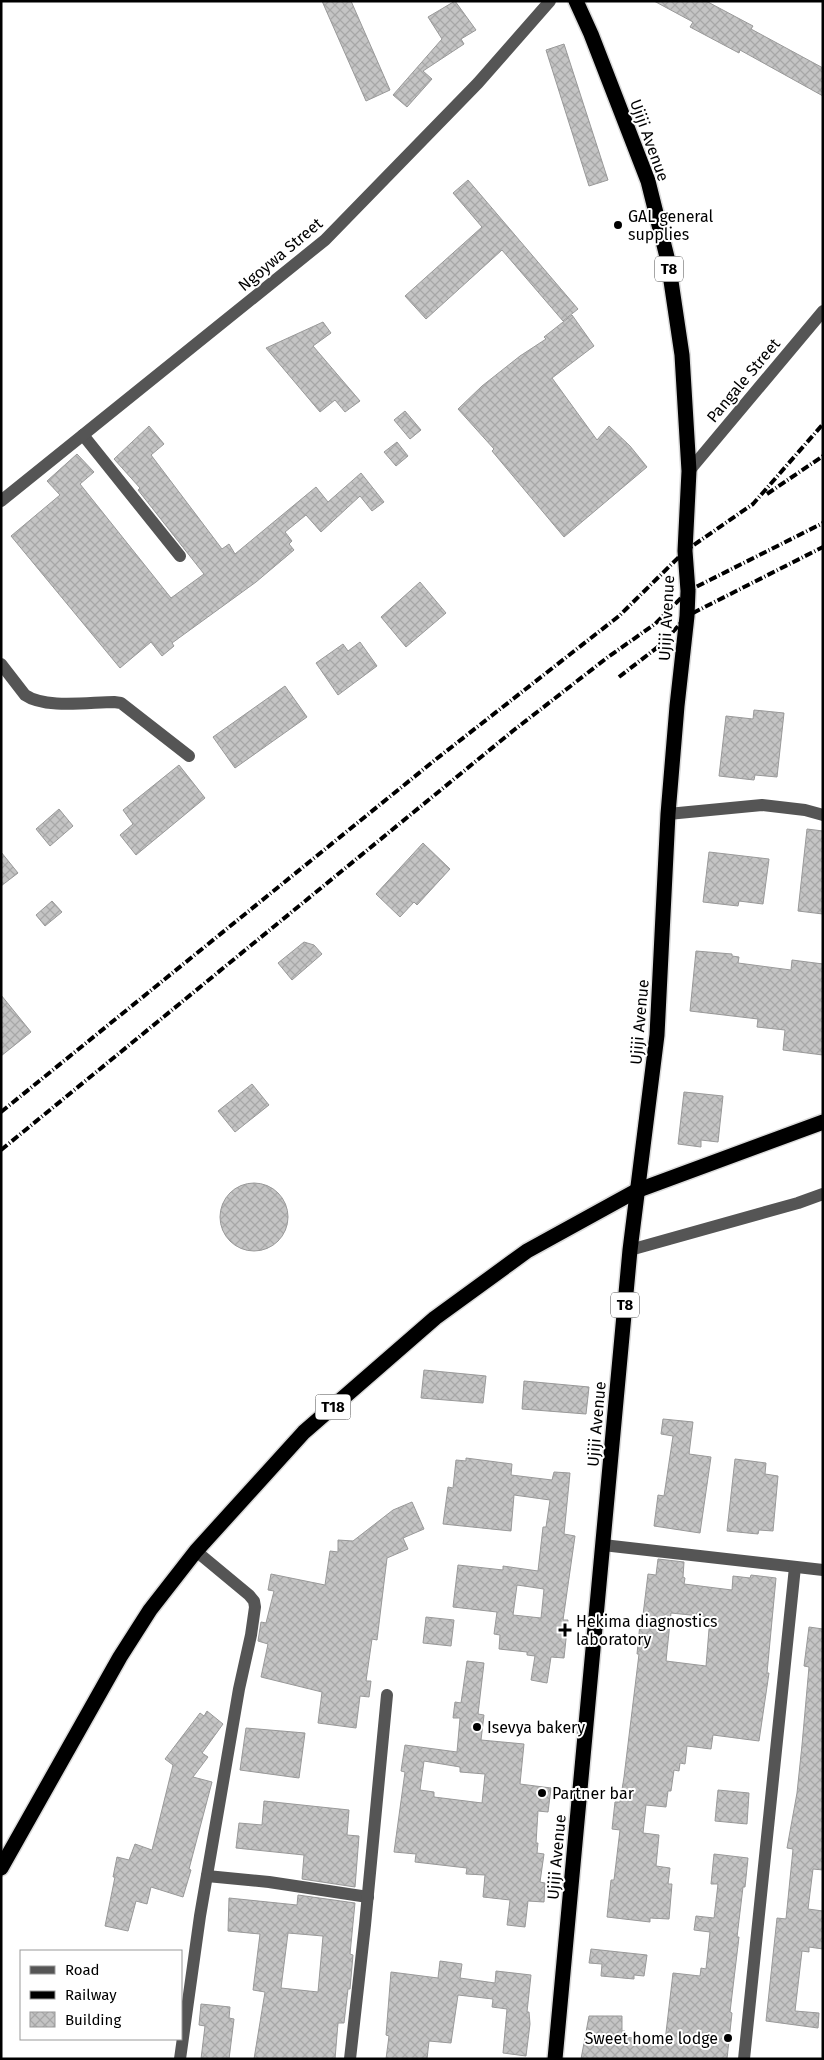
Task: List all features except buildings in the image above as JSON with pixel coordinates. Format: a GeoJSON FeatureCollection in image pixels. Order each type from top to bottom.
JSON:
{"type":"FeatureCollection","features":[{"type":"Feature","properties":{"kind":"highway","name":"Ujiji Avenue"},"geometry":{"type":"LineString","coordinates":[[555,2059],[630,1250],[657,1036],[668,814],[687,616],[685,551],[689,471],[682,355],[668,260],[648,181],[591,34],[576,1]]}},
{"type":"Feature","properties":{"kind":"highway","name":"T18"},"geometry":{"type":"LineString","coordinates":[[1,1868],[120,1657],[150,1610],[196,1551],[304,1432],[436,1318],[527,1250],[636,1191],[823,1122]]}},
{"type":"Feature","properties":{"kind":"street","name":"Ngoywa Street"},"geometry":{"type":"LineString","coordinates":[[1,501],[325,240],[478,83],[550,1]]}},
{"type":"Feature","properties":{"kind":"street","name":"Pangale Street"},"geometry":{"type":"LineString","coordinates":[[689,471],[823,311]]}},
{"type":"Feature","properties":{"kind":"street"},"geometry":{"type":"LineString","coordinates":[[83,435],[180,556]]}},
{"type":"Feature","properties":{"kind":"street"},"geometry":{"type":"LineString","coordinates":[[1,664],[30,699],[45,703],[121,703],[189,756]]}},
{"type":"Feature","properties":{"kind":"street"},"geometry":{"type":"LineString","coordinates":[[668,814],[762,805],[804,810],[823,815]]}},
{"type":"Feature","properties":{"kind":"street"},"geometry":{"type":"LineString","coordinates":[[630,1250],[798,1203],[823,1194]]}},
{"type":"Feature","properties":{"kind":"street"},"geometry":{"type":"LineString","coordinates":[[603,1545],[823,1570]]}},
{"type":"Feature","properties":{"kind":"street"},"geometry":{"type":"LineString","coordinates":[[180,2059],[207,1876],[255,1607],[254,1601],[249,1595],[196,1551]]}},
{"type":"Feature","properties":{"kind":"street"},"geometry":{"type":"LineString","coordinates":[[744,2059],[796,1567]]}},
{"type":"Feature","properties":{"kind":"street"},"geometry":{"type":"LineString","coordinates":[[350,2059],[368,1897],[387,1695]]}},
{"type":"Feature","properties":{"kind":"street"},"geometry":{"type":"LineString","coordinates":[[207,1876],[269,1882],[368,1897]]}},
{"type":"Feature","properties":{"kind":"railway"},"geometry":{"type":"LineString","coordinates":[[1,1112],[435,760],[619,616],[685,551],[753,504],[823,424]]}},
{"type":"Feature","properties":{"kind":"railway"},"geometry":{"type":"LineString","coordinates":[[767,494],[823,456]]}},
{"type":"Feature","properties":{"kind":"railway"},"geometry":{"type":"LineString","coordinates":[[1,1150],[514,730],[608,657],[655,624],[688,591],[823,523]]}},
{"type":"Feature","properties":{"kind":"railway"},"geometry":{"type":"LineString","coordinates":[[619,677],[663,643],[687,616],[823,547]]}},
{"type":"Feature","properties":{"kind":"place","name":"GAL general supplies"},"geometry":{"type":"Point","coordinates":[618,225]}},
{"type":"Feature","properties":{"kind":"place","name":"Hekima diagnostics laboratory"},"geometry":{"type":"Point","coordinates":[565,1630]}},
{"type":"Feature","properties":{"kind":"place","name":"Isevya bakery"},"geometry":{"type":"Point","coordinates":[477,1727]}},
{"type":"Feature","properties":{"kind":"place","name":"Partner bar"},"geometry":{"type":"Point","coordinates":[542,1793]}},
{"type":"Feature","properties":{"kind":"place","name":"Sweet home lodge"},"geometry":{"type":"Point","coordinates":[728,2038]}}]}
